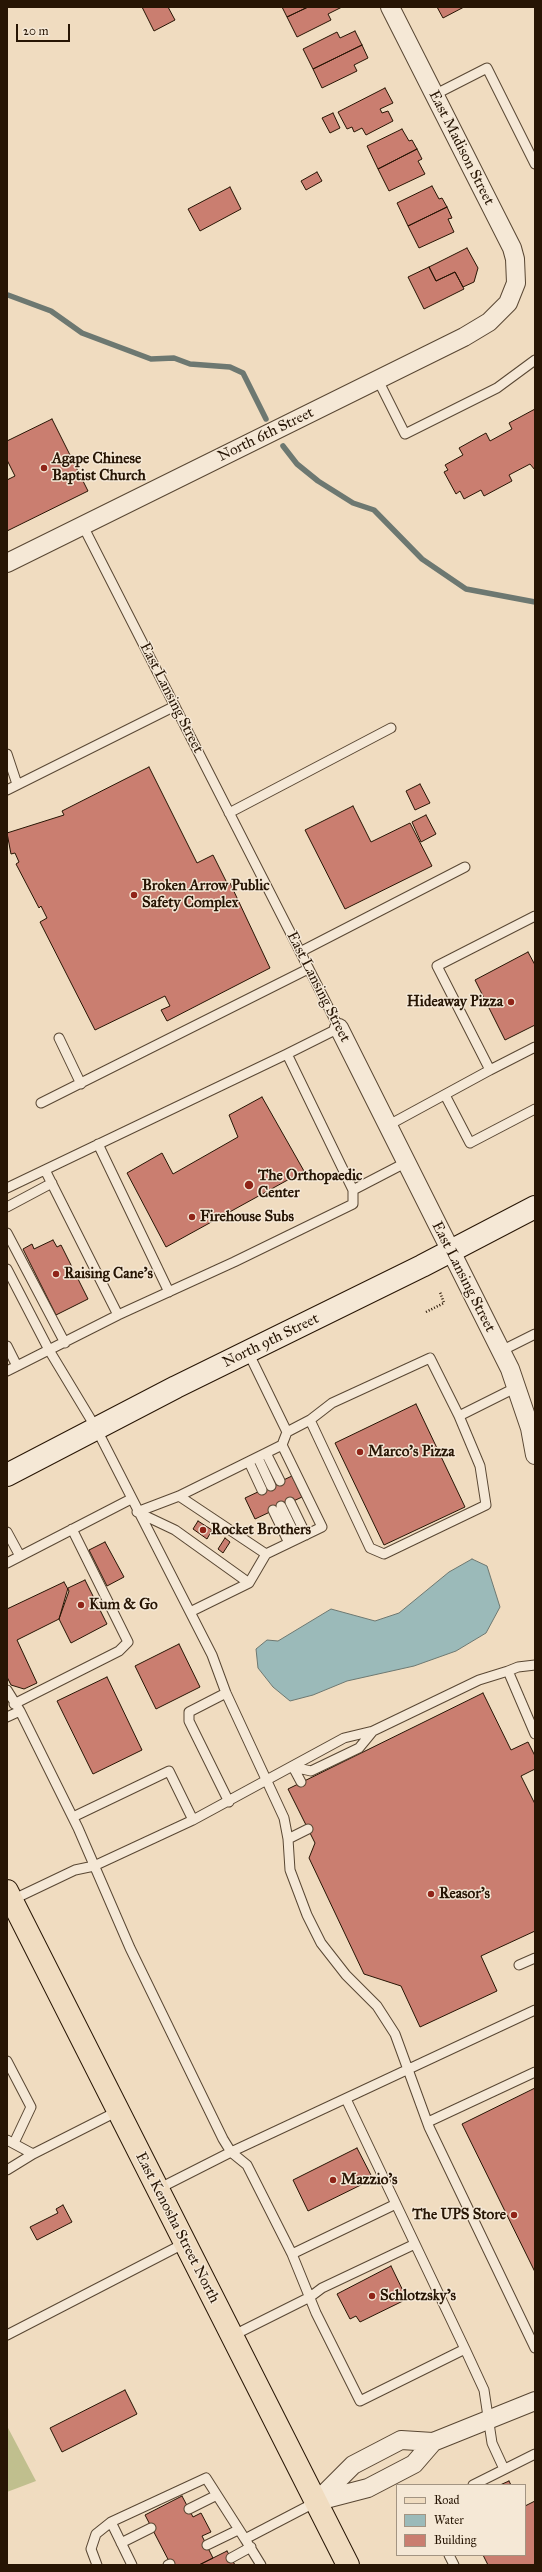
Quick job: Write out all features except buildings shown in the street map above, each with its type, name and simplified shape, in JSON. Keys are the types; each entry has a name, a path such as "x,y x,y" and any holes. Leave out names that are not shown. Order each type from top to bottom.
{"main road":[{"name":"North 9th Street","path":"7,1474 535,1207"},
{"name":"East Kenosha Street North","path":"9,1896 348,2565"}],"street":[{"name":"East Madison Street","path":"390,7 512,248 515,259 516,277 513,292"},
{"name":"North 6th Street","path":"7,563 464,337 489,322 508,303 513,292"},
{"name":"East Lansing Street","path":"339,1028 405,1163 501,1351 517,1387 530,1428 535,1455"},
{"path":"316,2502 353,2465 401,2440 433,2442 535,2401"},
{"path":"316,2502 368,2488 414,2464 433,2442"}],"lane":[{"path":"434,95 487,68 535,164"},
{"path":"378,380 405,434 497,388 535,360"},
{"name":"East Lansing Street","path":"83,526 339,1028"},
{"path":"7,790 175,706"},
{"path":"229,813 391,728"},
{"path":"7,754 17,784"},
{"path":"300,952 465,868"},
{"path":"490,1070 437,966 535,916"},
{"path":"41,1103 308,969"},
{"path":"7,1188 339,1028"},
{"path":"59,1038 81,1084"},
{"path":"388,1126 535,1047"},
{"path":"7,1371 118,1315 353,1204 353,1190 287,1054"},
{"path":"445,1095 470,1143 535,1109"},
{"path":"98,1144 169,1292"},
{"path":"353,1190 405,1163"},
{"path":"45,1170 118,1315"},
{"path":"7,1207 52,1184"},
{"path":"7,1233 65,1342"},
{"path":"7,1269 50,1350 96,1428 137,1512 212,1655 226,1693 284,1818 288,1839 290,1870 307,1915 321,1943 346,1975 377,2006 395,2034 428,2122 535,2346"},
{"path":"501,1351 535,1334"},
{"path":"7,1346 17,1366"},
{"path":"248,1352 287,1432"},
{"path":"137,1512 179,1496 282,1445 287,1432 310,1420 332,1404 430,1358 459,1416 480,1466 486,1505 384,1554 370,1548 310,1420"},
{"path":"459,1416 517,1387"},
{"path":"190,1612 249,1583 266,1554 322,1527 282,1445"},
{"path":"266,1453 280,1481"},
{"path":"253,1460 267,1488"},
{"path":"179,1496 266,1554"},
{"path":"7,1563 131,1499"},
{"path":"290,1502 306,1535"},
{"path":"277,1508 293,1541"},
{"path":"137,1512 175,1530 249,1583"},
{"path":"7,1717 17,1708 119,1651 128,1642 72,1529"},
{"path":"7,1532 20,1556"},
{"path":"9,1896 75,1870 94,1866 193,1820 293,1767 307,1756 344,1738 373,1731 479,1680 518,1667 535,1664"},
{"path":"508,1671 535,1734"},
{"path":"7,1690 72,1817 152,1993 231,2152 247,2165 292,2254 310,2297 360,2401 465,2349"},
{"path":"226,1693 189,1712 189,1717 229,1802"},
{"path":"293,1767 311,1770 358,1748 373,1731"},
{"path":"293,1767 301,1782"},
{"path":"72,1817 169,1771 193,1820"},
{"path":"288,1839 308,1830"},
{"path":"519,1965 535,1958"},
{"path":"158,2189 231,2152 535,2010"},
{"path":"7,2061 31,2107 10,2142 33,2154"},
{"path":"428,2122 535,2072"},
{"path":"346,2099 484,2390 492,2443 504,2469"},
{"path":"7,2170 33,2154 118,2111"},
{"path":"292,2254 396,2204"},
{"path":"7,2335 185,2243"},
{"path":"232,2336 310,2297 322,2288 415,2244"},
{"path":"475,2484 535,2454"},
{"path":"97,2565 91,2549 96,2534 111,2522 206,2478 215,2496 251,2547 261,2565"},
{"path":"189,2509 215,2496"},
{"path":"245,2539 316,2502"},
{"path":"111,2522 132,2565"},
{"path":"121,2543 151,2528"},
{"path":"207,2545 238,2530"},
{"path":"231,2558 251,2547"},
{"path":"450,2556 454,2565"}],"path":[{"path":"426,1312 444,1304 440,1292"}],"shaded area":[{"path":"7,2426 36,2481 7,2492"}],"water":[{"path":"472,1559 487,1566 500,1607 486,1633 456,1651 414,1666 347,1681 313,1695 290,1701 273,1687 258,1668 256,1649 267,1640 278,1641 331,1609 375,1621 399,1613 449,1572"}],"waterway":[{"path":"8,295 51,311 82,333 151,359 174,358 190,364 230,367 243,373 266,419"},
{"path":"283,446 297,464 318,481 353,503 374,510 422,559 466,589 535,602"}],"place":[{"name":"Agape Chinese Baptist Church","path":"44,468"},
{"name":"Broken Arrow Public Safety Complex","path":"134,895"},
{"name":"Hideaway Pizza","path":"511,1002"},
{"name":"The Orthopaedic Center","path":"249,1185"},
{"name":"Firehouse Subs","path":"192,1217"},
{"name":"Raising Cane's","path":"56,1274"},
{"name":"Marco's Pizza","path":"360,1452"},
{"name":"Rocket Brothers","path":"203,1530"},
{"name":"Kum & Go","path":"81,1605"},
{"name":"Reasor's","path":"431,1894"},
{"name":"Mazzio's","path":"333,2180"},
{"name":"The UPS Store","path":"514,2215"},
{"name":"Schlotzsky's","path":"372,2296"}]}
